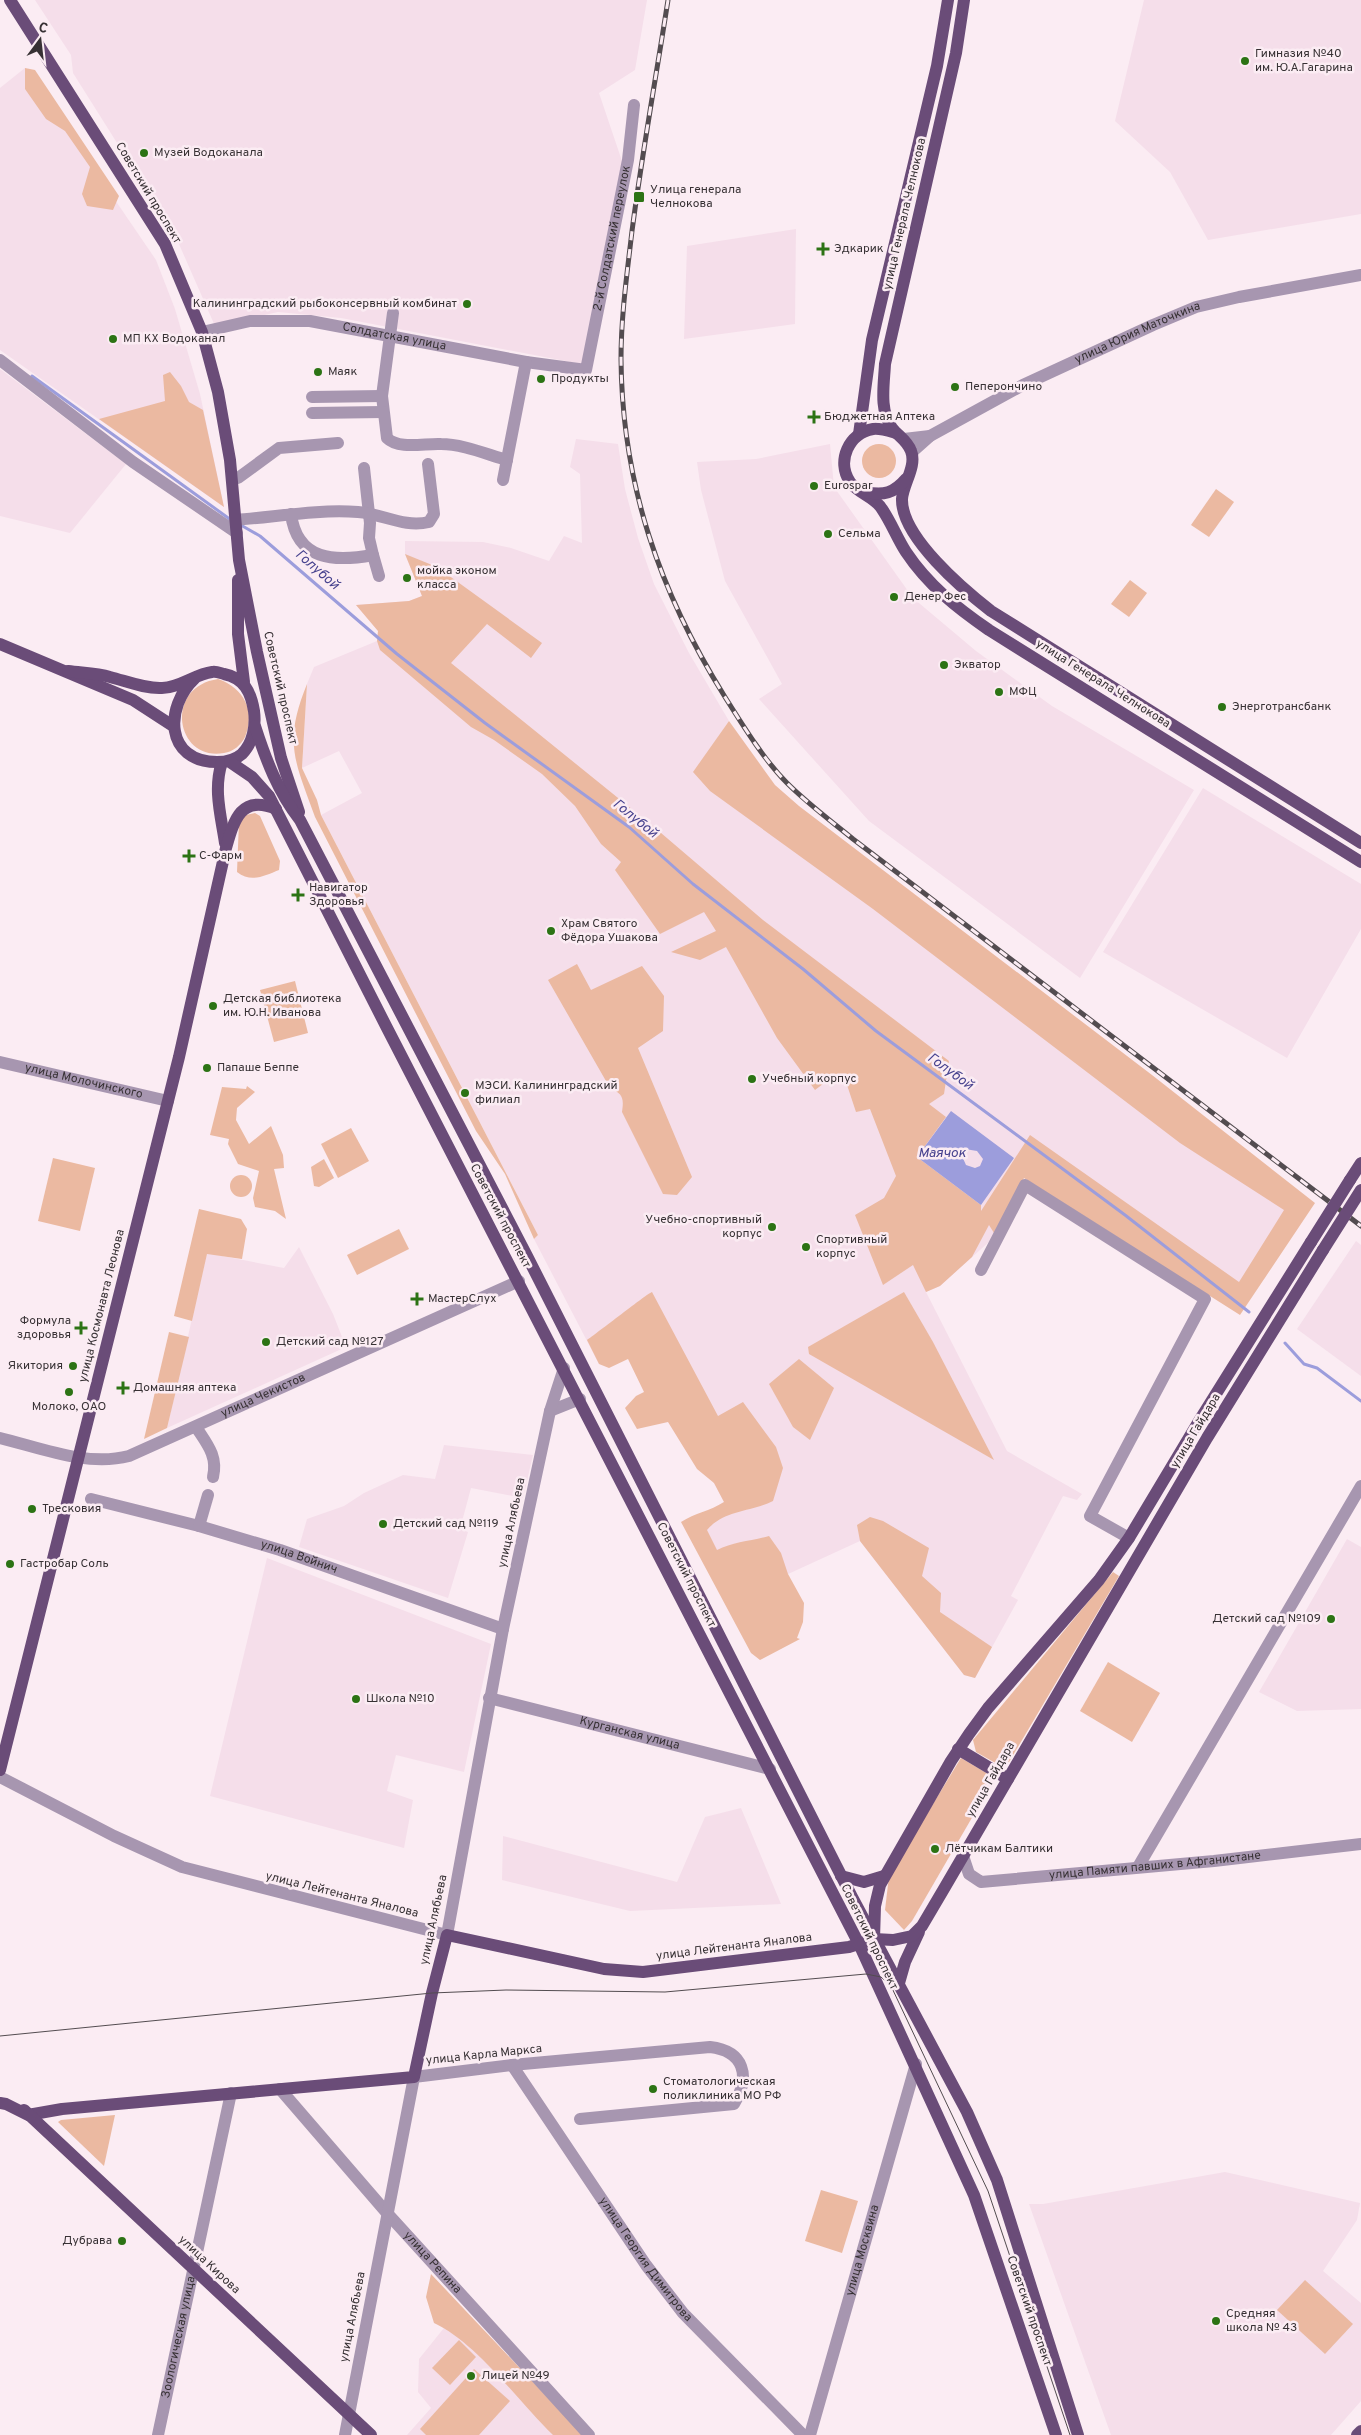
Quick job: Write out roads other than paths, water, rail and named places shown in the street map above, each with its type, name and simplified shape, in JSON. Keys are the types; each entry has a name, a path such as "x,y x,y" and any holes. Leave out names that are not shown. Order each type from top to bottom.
{"main road":[{"name":"Советский проспект","path":"10,0 165,244 202,332 218,392 235,478 239,560 238,634 244,682"},
{"name":"улица Генерала Челнокова","path":"950,0 938,66 872,340 860,434 852,440 845,453 844,466 851,483 878,503 907,554 945,598 989,630 1361,862"},
{"name":"улица Генерала Челнокова","path":"963,5 956,53 885,364 884,408 886,421 912,452 902,498 903,508 915,532 938,565 990,611 1361,843"},
{"path":"860,434 875,428 900,436"},
{"path":"865,492 879,495 896,490 908,476"},
{"name":"Советский проспект","path":"239,560 281,758 300,820 527,1256 841,1876 967,2112 996,2180 1078,2435"},
{"path":"0,644 68,671 133,700 173,726"},
{"path":"68,671 107,676 161,688 178,685 195,678 213,671 231,675 244,682 250,695 255,726 242,754 226,762 207,762 191,756 180,745 173,726 185,687 195,678"},
{"path":"1073,682 1072,675 1076,671 1087,672"},
{"name":"Советский проспект","path":"255,726 267,762 285,801 300,820"},
{"name":"Советский проспект","path":"226,762 259,783 276,809 390,1035 580,1399 859,1944 916,2064 974,2195 1056,2435"},
{"name":"улица Космонавта Леонова","path":"226,762 218,776 218,794 226,848"},
{"name":"улица Космонавта Леонова","path":"0,1770 168,1101 234,818 251,805 268,806 276,809"},
{"name":"улица Гайдара","path":"1361,1163 1199,1421 1129,1538 1099,1580 988,1708 958,1749 884,1876 876,1896 874,1938 893,1940 907,1938 922,1926 1207,1438 1361,1190"},
{"path":"958,1749 1008,1779"},
{"path":"841,1876 864,1882 884,1876"},
{"path":"899,1983 905,1962 922,1926"},
{"name":"улица Лейтенанта Яналова","path":"447,1935 604,1969 643,1972 830,1949 859,1944 874,1938"},
{"name":"улица Алябьева","path":"414,2076 447,1935"},
{"name":"улица Карла Маркса","path":"28,2115 62,2109 414,2076"},
{"path":"0,2098 22,2107 28,2115"},
{"path":"0,2103 28,2115"},
{"name":"улица Кирова","path":"28,2115 371,2435"},
{"path":"1357,2435 1361,2431"}],"street":[{"path":"950,0 963,5"},
{"name":"2-й Солдатский переулок","path":"586,370 628,160 634,105"},
{"name":"улица Юрия Маточкина","path":"912,452 930,436 1024,385 1196,308 1239,297 1361,275"},
{"path":"393,313 382,396 387,438 392,443 419,445 443,443 507,460"},
{"name":"Солдатская улица","path":"202,332 250,322 310,321 526,362 586,370"},
{"path":"0,360 133,462 236,524 291,514 330,511 369,514 406,524 429,522 434,514 428,464"},
{"path":"503,480 526,362"},
{"path":"312,397 382,396"},
{"path":"312,413 383,412"},
{"name":"улица Юрия Маточкина","path":"900,436 930,436"},
{"path":"235,478 279,448 338,442"},
{"path":"364,468 369,514 369,538 379,576"},
{"path":"291,514 297,538 304,546 319,554 345,560 373,555"},
{"name":"улица Молочинского","path":"0,1062 168,1101"},
{"path":"981,1270 1024,1185 1205,1299 1090,1516 1129,1538"},
{"name":"улица Чекистов","path":"0,1438 97,1461 114,1460 137,1454 519,1281"},
{"name":"улица Алябьева","path":"447,1935 503,1630 550,1411 564,1368"},
{"path":"550,1411 580,1399"},
{"path":"196,1426 214,1455 216,1466 214,1477"},
{"path":"1138,1867 1361,1486"},
{"path":"199,1526 208,1495"},
{"name":"улица Войнич","path":"91,1499 199,1526 280,1550 503,1630"},
{"name":"Курганская улица","path":"489,1698 770,1769"},
{"name":"улица Лейтенанта Яналова","path":"0,1777 114,1836 182,1867 447,1935"},
{"name":"улица Памяти павших в Афганистане","path":"963,1856 969,1874 981,1882 1361,1844"},
{"name":"улица Карла Маркса","path":"414,2076 710,2046 724,2048 736,2056 741,2063 743,2074 741,2088 734,2104 580,2119"},
{"name":"улица Москвина","path":"810,2435 916,2064"},
{"name":"улица Георгия Димитрова","path":"512,2065 661,2286 683,2313 803,2435"},
{"name":"улица Алябьева","path":"345,2435 414,2076"},
{"name":"улица Репина","path":"280,2089 387,2213 589,2435"},
{"name":"Зоологическая улица","path":"158,2435 231,2093"}],"water":[{"name":"Маячок","path":"951,1111 1014,1158 981,1205 917,1157","holes":["965,1149 977,1151 983,1159 980,1166 975,1168 966,1165 961,1154"]}],"waterway":[{"name":"Голубой","path":"32,376 231,520"},
{"name":"Голубой","path":"239,524 260,536 397,654 485,723 629,827 693,884 803,969 876,1031 1125,1215 1249,1312"},
{"name":"Голубой","path":"1285,1343 1304,1364 1317,1368 1361,1401"}],"tram line":[{"path":"0,2036 432,1993 506,1990 665,1992 866,1974 881,1977 891,1986 988,2191 1070,2435"}],"railway":[{"path":"668,0 640,173 626,279 621,343 623,405 637,493 649,536 681,618 702,658 762,753 778,774 811,805 1361,1226"}],"place":[{"name":"Гимназия №40 им. Ю.А.Гагарина","path":"1245,61"},
{"name":"Музей Водоканала","path":"144,153"},
{"name":"Улица генерала Челнокова","path":"639,197"},
{"name":"Эдкарик","path":"823,249"},
{"name":"Калининградский рыбоконсервный комбинат","path":"467,304"},
{"name":"МП КХ Водоканал","path":"113,339"},
{"name":"Маяк","path":"318,372"},
{"name":"Продукты","path":"541,379"},
{"name":"Пеперончино","path":"955,387"},
{"name":"Бюджетная Аптека","path":"814,417"},
{"name":"Eurospar","path":"814,486"},
{"name":"Сельма","path":"828,534"},
{"name":"мойка эконом класса","path":"407,578"},
{"name":"Денер Фес","path":"894,597"},
{"name":"Экватор","path":"944,665"},
{"name":"МФЦ","path":"999,692"},
{"name":"Энерготрансбанк","path":"1222,707"},
{"name":"С-Фарм","path":"189,856"},
{"name":"Навигатор Здоровья","path":"298,895"},
{"name":"Храм Святого Фёдора Ушакова","path":"551,931"},
{"name":"Детская библиотека им. Ю.Н. Иванова","path":"213,1006"},
{"name":"Папаше Беппе","path":"207,1068"},
{"name":"Учебный корпус","path":"752,1079"},
{"name":"МЭСИ. Калининградский филиал","path":"465,1093"},
{"name":"Учебно-спортивный корпус","path":"772,1227"},
{"name":"Спортивный корпус","path":"806,1247"},
{"name":"МастерСлух","path":"417,1299"},
{"name":"Формула здоровья","path":"81,1328"},
{"name":"Детский сад №127","path":"266,1342"},
{"name":"Якитория","path":"73,1366"},
{"name":"Домашняя аптека","path":"123,1388"},
{"name":"Молоко, ОАО","path":"69,1392"},
{"name":"Тресковия","path":"32,1509"},
{"name":"Детский сад №119","path":"383,1524"},
{"name":"Гастробар Соль","path":"10,1564"},
{"name":"Детский сад №109","path":"1331,1619"},
{"name":"Школа №10","path":"356,1699"},
{"name":"Лётчикам Балтики","path":"935,1849"},
{"name":"Стоматологическая поликлиника МО РФ","path":"653,2089"},
{"name":"Дубрава","path":"122,2241"},
{"name":"Средняя школа № 43","path":"1216,2321"},
{"name":"Лицей №49","path":"471,2376"}]}
